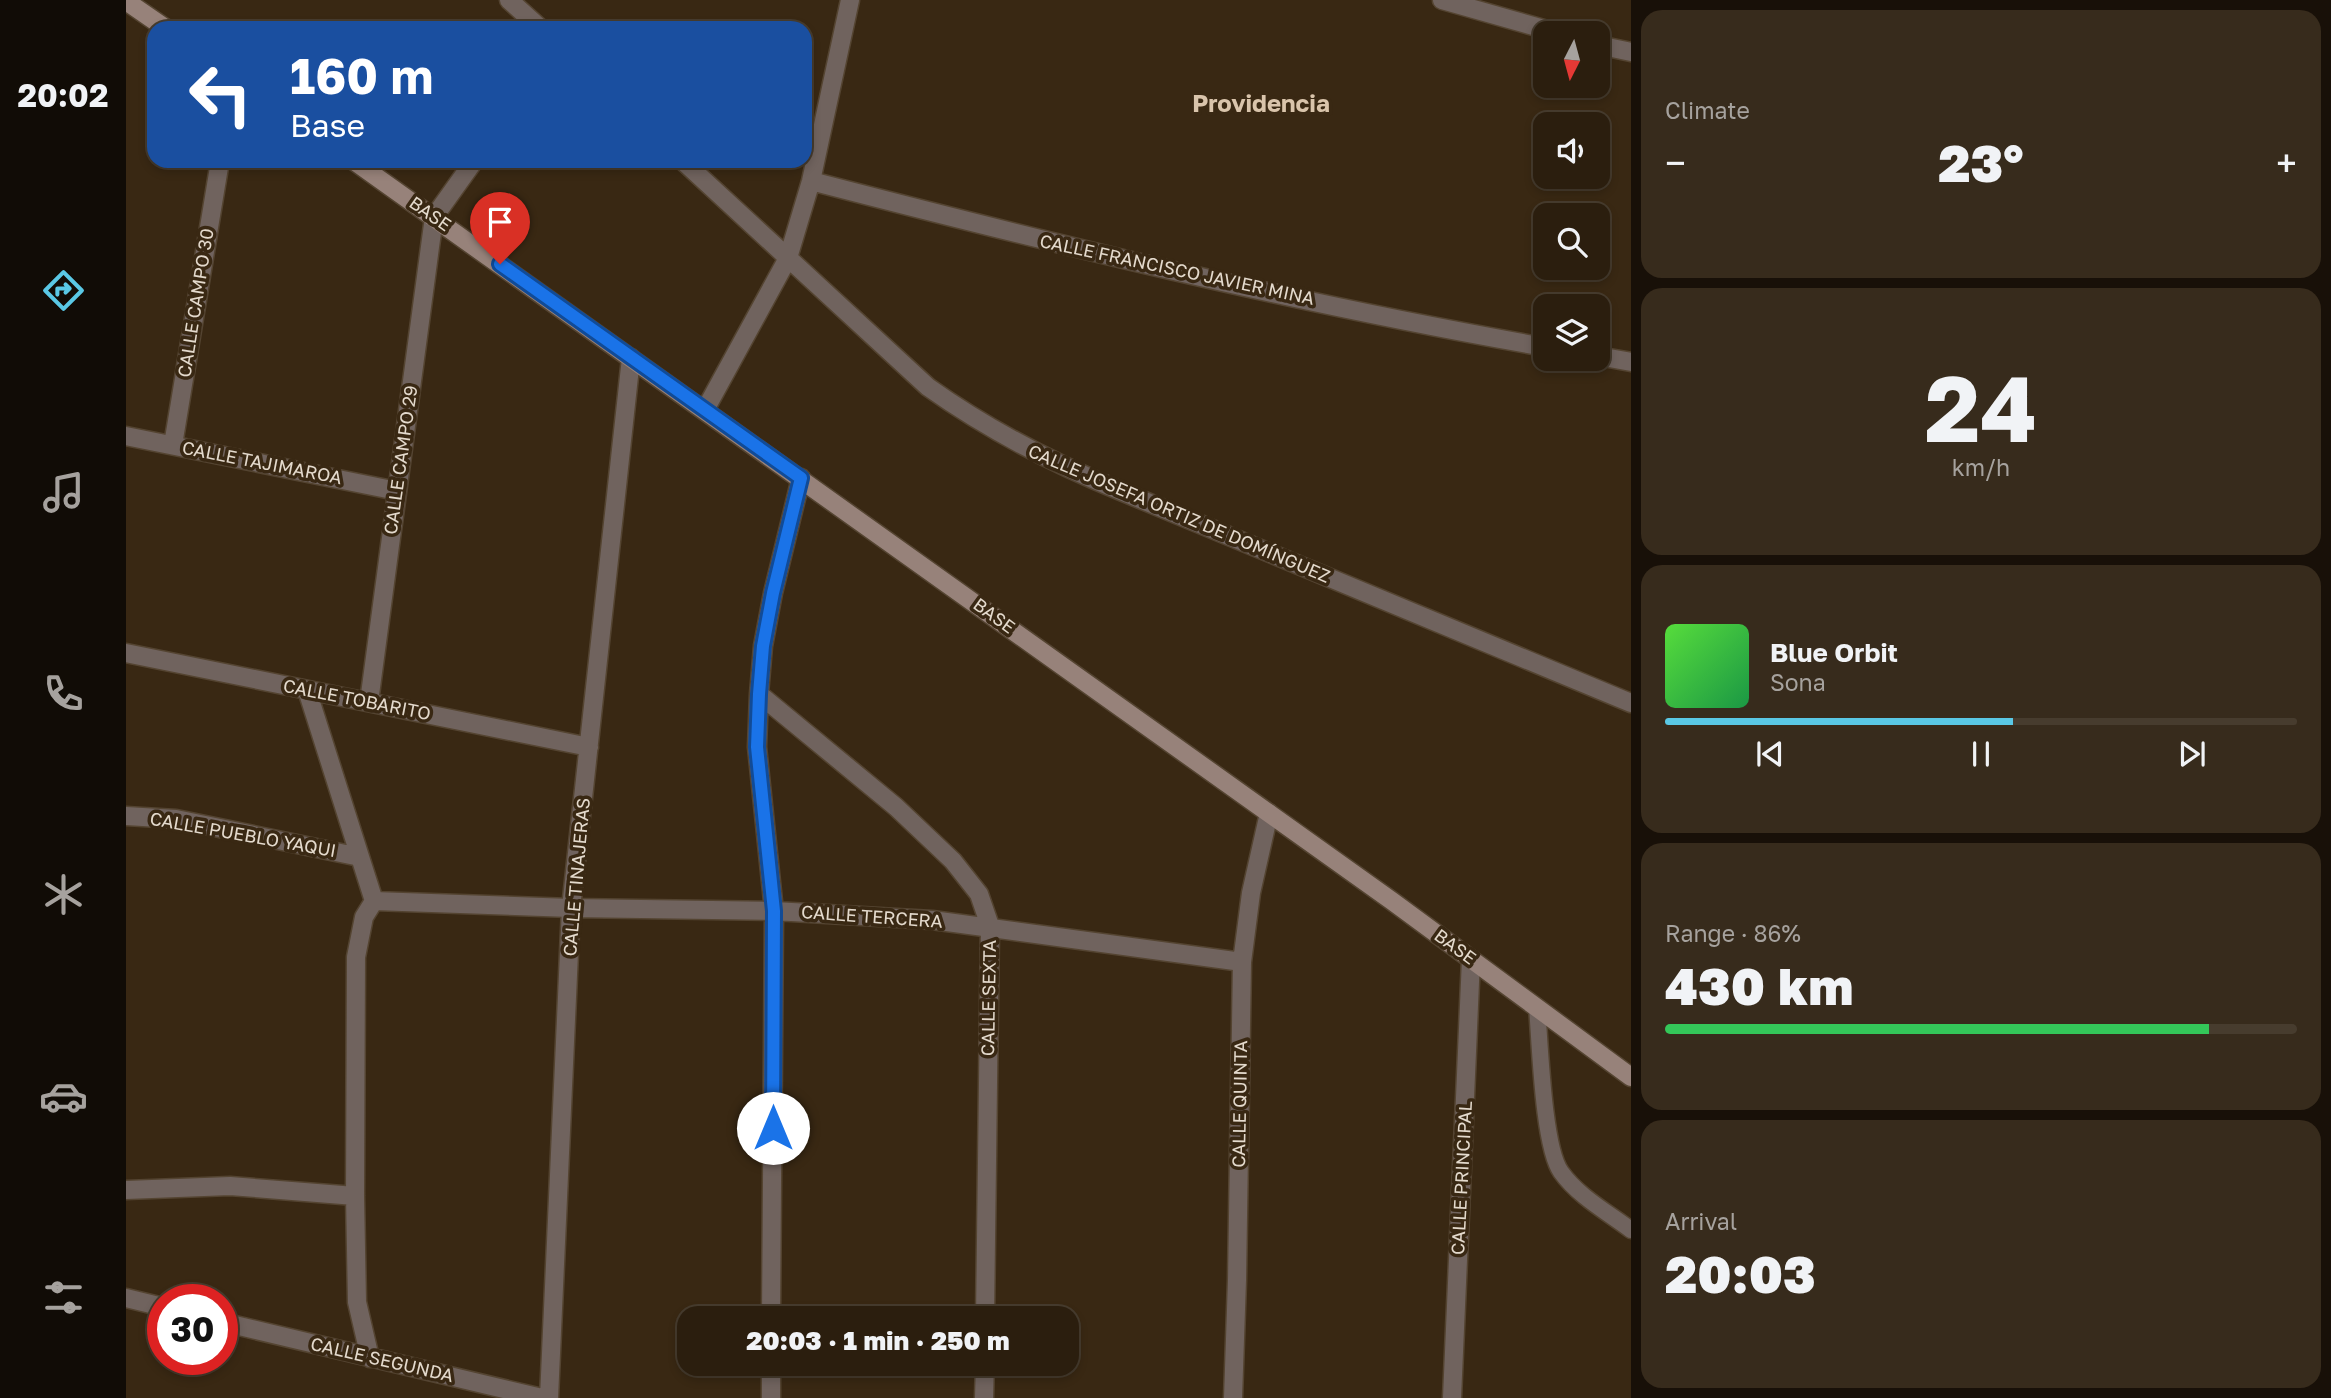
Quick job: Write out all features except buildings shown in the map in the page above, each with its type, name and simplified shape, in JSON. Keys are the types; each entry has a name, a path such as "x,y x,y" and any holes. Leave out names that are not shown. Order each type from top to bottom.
{"main road":[{"path":"126,1 155,21"},
{"name":"BASE","path":"364,168 1269,813 1631,1077"}],"street":[{"path":"509,0 532,21"},
{"path":"705,410 788,258 811,181 850,0"},
{"path":"1442,0 1533,26"},
{"path":"1610,48 1631,52"},
{"name":"CALLE CAMPO 30","path":"173,445 219,168"},
{"path":"434,217 469,168"},
{"name":"CALLE JOSEFA ORTIZ DE DOMÍNGUEZ","path":"691,168 928,387 1014,443 1065,468 1631,703"},
{"name":"CALLE FRANCISCO JAVIER MINA","path":"811,181 1026,237 1240,286 1533,345"},
{"name":"CALLE CAMPO 29","path":"369,702 434,217"},
{"name":"CALLE TINAJERAS","path":"549,1398 571,908 631,358"},
{"path":"1610,358 1631,362"},
{"name":"CALLE TAJIMAROA","path":"126,436 397,491"},
{"path":"772,1306 774,911 757,747 763,646 801,478"},
{"name":"CALLE TOBARITO","path":"126,653 589,747"},
{"path":"307,690 374,901 364,917 356,957 357,1302 370,1358"},
{"name":"CALLE SEXTA","path":"759,694 896,807 953,861 979,894 990,926 985,1306"},
{"name":"CALLE QUINTA","path":"1233,1398 1242,962 1251,893 1269,813"},
{"name":"CALLE PUEBLO YAQUI","path":"126,816 176,819 360,857"},
{"name":"CALLE TERCERA","path":"374,901 774,911 920,919 990,926 1242,962"},
{"name":"CALLE PRINCIPAL","path":"1452,1398 1471,959"},
{"path":"126,1190 230,1186 355,1196"},
{"path":"126,1298 147,1303"},
{"name":"CALLE SEGUNDA","path":"238,1325 542,1398"},
{"path":"771,1376 771,1398"},
{"path":"984,1398 985,1376"}],"lane":[{"path":"1537,1007 1548,1123 1559,1169 1573,1188 1631,1230"}],"district":[{"name":"Providencia","path":"1261,104"}],"route":[{"path":"500,264 801,478 773,593 763,646 759,694 757,747 774,911 773,1128"}]}
